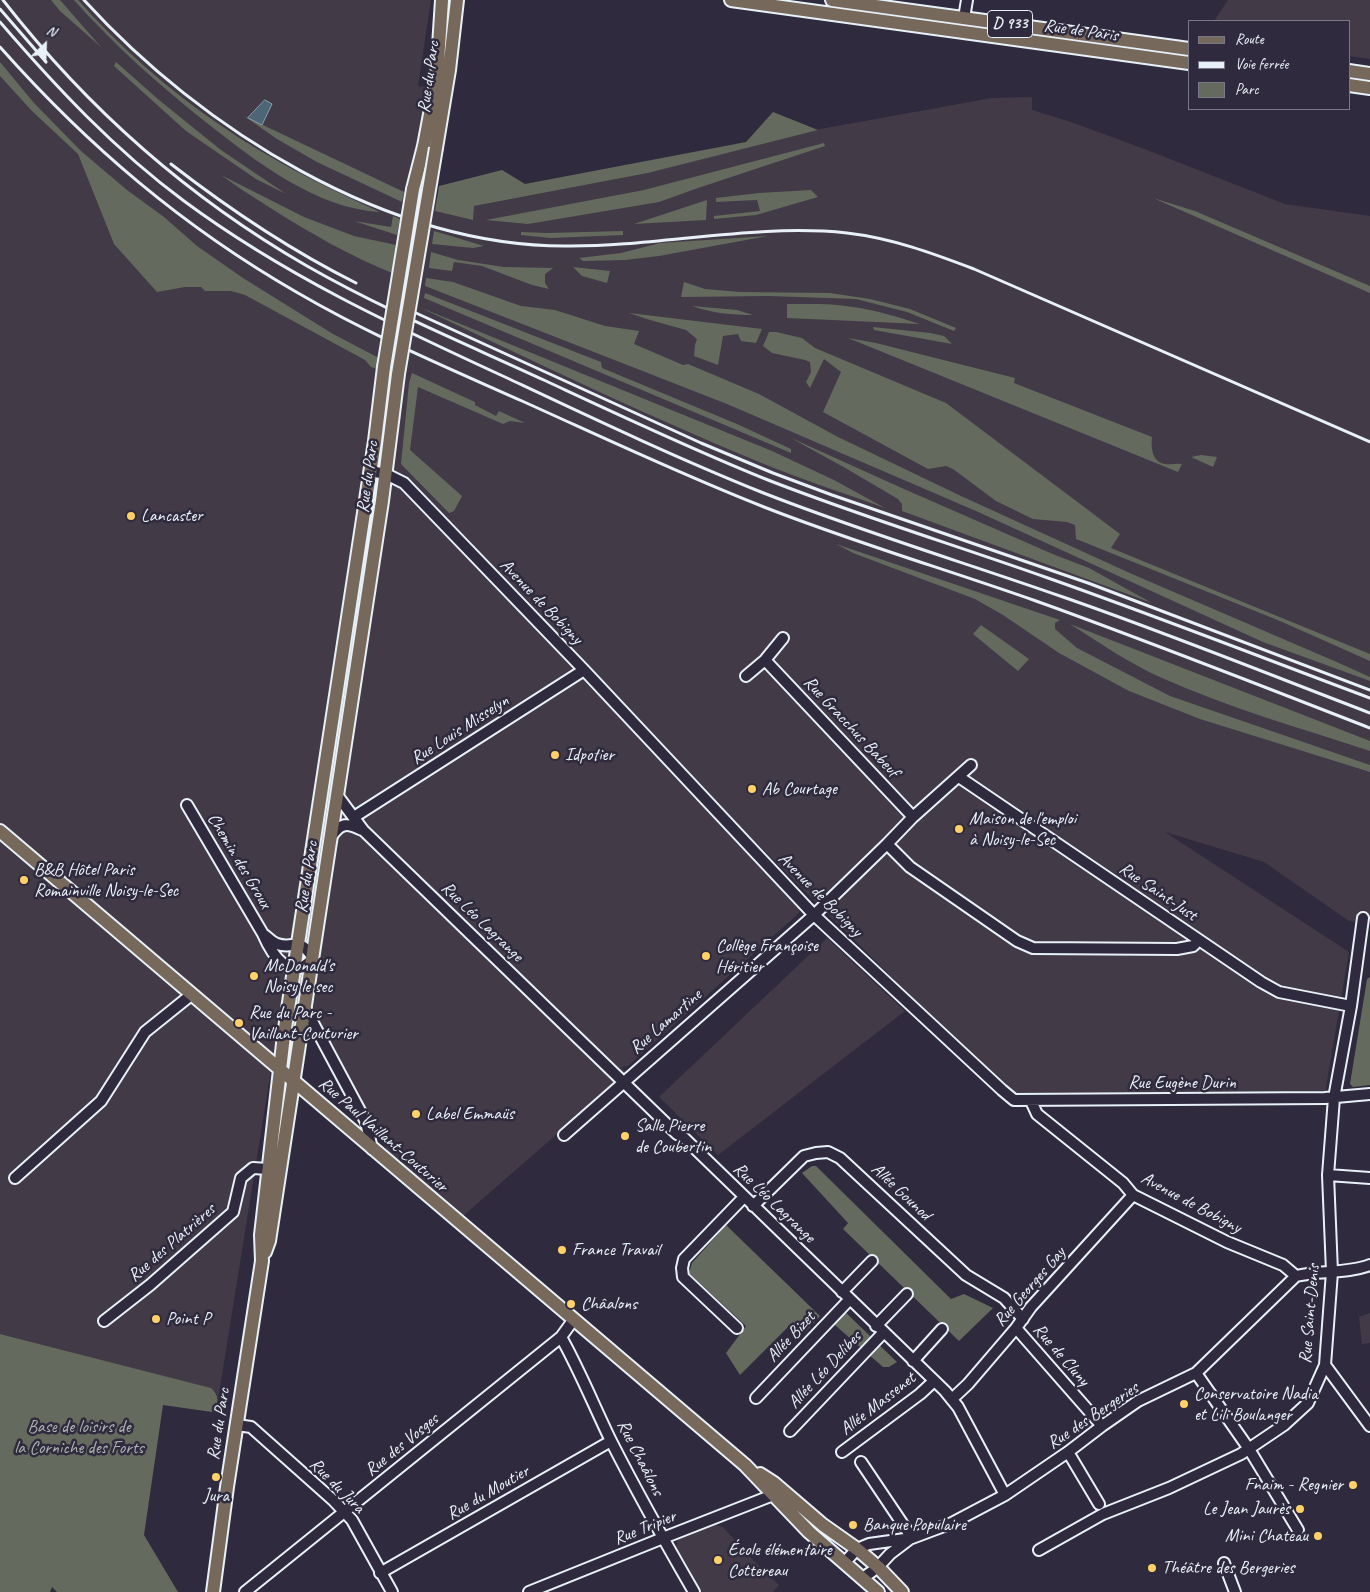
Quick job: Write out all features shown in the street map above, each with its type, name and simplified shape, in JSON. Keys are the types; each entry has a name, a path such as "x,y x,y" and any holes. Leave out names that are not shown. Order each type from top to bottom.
{"main road":[{"name":"Rue du Parc","path":"213,1592 262,1262 269,1240 386,474 430,147 442,0"},
{"name":"Rue du Parc","path":"262,1262 261,1236 279,1069 375,441 384,367 413,189 430,147 449,70 457,0"},
{"name":"Rue de Paris","path":"731,0 1188,63"},
{"name":"Rue de Paris","path":"832,0 1188,49"},
{"path":"1350,71 1370,74"},
{"path":"1350,85 1370,88"},
{"name":"Rue Paul Vaillant-Couturier","path":"2,836 293,1080 745,1465 809,1532 878,1592"},
{"name":"Rue Paul Vaillant-Couturier","path":"745,1465 774,1483 823,1525 857,1549 902,1592"}],"street":[{"path":"964,18 967,0"},
{"name":"Avenue de Bobigny","path":"370,471 386,474 404,483 584,670 814,915 1002,1090 1014,1100 1031,1101 1037,1114 1123,1183 1133,1195 1227,1242 1283,1265 1296,1276"},
{"path":"746,676 765,660 783,638"},
{"name":"Rue Gracchus Babeuf","path":"765,660 913,816"},
{"name":"Rue Louis Misselyn","path":"354,817 584,670"},
{"path":"814,915 913,816 971,765"},
{"name":"Rue Saint-Just","path":"959,776 1261,982 1279,992 1351,1006"},
{"name":"Rue Léo Lagrange","path":"337,795 363,830 952,1399 1005,1495"},
{"name":"Chemin des Groux","path":"187,805 263,934 268,946 285,966 294,970"},
{"path":"331,838 337,828 344,825 363,830"},
{"path":"887,844 910,868 1017,941 1033,948 1177,949 1194,946 1199,940"},
{"name":"Rue Lamartine","path":"564,1135 623,1081 814,915"},
{"name":"Rue Saint-Denis","path":"1039,1550 1103,1514 1169,1488 1249,1450 1284,1425 1308,1403 1326,1365 1332,1272 1328,1175 1334,1098 1351,1006 1363,918"},
{"name":"Chemin des Groux","path":"263,934 271,941 284,945"},
{"path":"278,959 279,948 284,945 298,944 307,950 313,958 306,966 294,970"},
{"path":"15,1178 101,1101 146,1032 191,995"},
{"path":"305,1008 366,1122 372,1149"},
{"name":"Rue Eugène Durin","path":"1031,1101 1334,1098 1370,1094"},
{"name":"Allée Gounod","path":"753,1206 804,1156 828,1152 840,1158 966,1276 1004,1298 1023,1318"},
{"name":"Rue des Platrières","path":"104,1322 150,1285 233,1212 241,1178 253,1168 268,1169"},
{"path":"1328,1175 1370,1178"},
{"name":"Rue Georges Gay","path":"952,1399 968,1384 1032,1307 1133,1195"},
{"path":"737,1328 683,1277 682,1268 684,1259 744,1197"},
{"name":"Allée Bizet","path":"756,1398 846,1295 872,1261"},
{"path":"1296,1276 1311,1272 1359,1269 1370,1265"},
{"name":"Rue des Bergeries","path":"857,1549 869,1544 912,1538 952,1522 1005,1495 1138,1401 1196,1373 1296,1276"},
{"name":"Allée Léo Delibes","path":"790,1431 880,1329 906,1294"},
{"name":"Rue des Vosges","path":"245,1592 561,1338 574,1318"},
{"name":"Rue de Cluny","path":"1016,1328 1102,1426"},
{"path":"913,1361 942,1330"},
{"name":"Rue Chaâlons","path":"561,1338 611,1441 694,1592"},
{"path":"1326,1365 1370,1426"},
{"path":"1196,1373 1249,1450 1298,1530"},
{"name":"Allée Massenet","path":"842,1452 920,1394 934,1381"},
{"name":"Rue du Jura","path":"237,1424 250,1427 333,1500 352,1520 392,1592"},
{"name":"Rue du Moutier","path":"380,1573 611,1441"},
{"path":"1068,1452 1098,1504"},
{"path":"860,1462 912,1538"},
{"name":"Rue Tripier","path":"529,1592 773,1495"},
{"path":"809,1532 814,1527 823,1525"},
{"name":"Rue des Bergeries","path":"863,1578 878,1567 890,1554 912,1538"},
{"path":"845,1562 857,1549"},
{"path":"1224,1562 1235,1592"}],"shaded area":[{"path":"0,0 431,0 418,86 429,88 421,128 404,192 474,206 648,173 820,129 992,98 1032,97 1032,110 1142,148 1285,204 1370,216 1370,924 1349,921 1264,862 1165,832 1349,952 1324,1099 1013,1097 747,834 738,840 800,906 799,913 628,1066 621,1067 627,1073 463,1216 389,1153 313,1013 276,1039 218,1400 216,1392 210,1388 0,1334"},
{"path":"1228,0 1370,0 1370,59 1350,56 1350,20 1215,20"},
{"path":"827,938 905,1011 718,1155 659,1097"},
{"path":"1370,1313 1370,1343 1362,1344 1359,1317"},
{"name":"École élémentaire Cottereau","path":"715,1525 723,1527 779,1585 773,1592 702,1592 676,1547 678,1539"}],"green space":[{"path":"51,0 60,0 101,47 60,11"},
{"path":"74,0 78,0 128,51 201,112 258,150 339,193 380,212 356,209 310,193 245,153 154,79 121,49"},
{"path":"0,62 34,103 81,151 127,190 164,217 197,246 243,278 333,334 379,358 377,369 371,367 365,360 245,295 231,291 205,291 201,287 185,287 157,292 114,244 78,154 32,111 0,76"},
{"path":"116,62 159,100 221,150 286,194 256,179 186,131 114,66"},
{"path":"773,112 818,130 648,173 474,206 473,220 435,211 439,186 502,170 525,184 746,142"},
{"path":"244,116 404,192 402,202 317,162 277,139"},
{"path":"824,143 825,146 659,202 528,224 486,220 644,190"},
{"path":"221,175 304,217 354,236 396,245 392,273 346,252 316,235 272,209"},
{"path":"811,190 818,197 756,215 714,219 714,216 760,211 757,200 716,202 716,198"},
{"path":"1153,198 1195,211 1370,286 1370,293"},
{"path":"707,200 706,220 634,224"},
{"path":"393,216 400,219 397,235 354,221 391,227"},
{"path":"434,231 484,246 473,248 432,244"},
{"path":"623,231 623,235 551,238 521,235 521,232"},
{"path":"768,236 659,256 625,260 583,261 579,258 621,253 660,243"},
{"path":"431,252 458,260 504,267 553,268 545,274 545,283 549,289 532,285 482,266 454,262 452,271 429,268"},
{"path":"573,267 610,271 607,283 582,276"},
{"path":"426,278 453,282 521,306 555,310 605,326 639,331 634,344 759,394 838,437 961,496 1132,574 1370,677 1370,681 1263,642 976,511 727,404 425,286"},
{"path":"684,282 705,289 740,292 830,293 870,299 910,309 956,328 954,331 907,312 856,299 769,296 681,297"},
{"path":"425,293 601,362 602,368 737,424 791,449 791,453 424,298"},
{"path":"787,304 820,304 861,308 920,324 787,318"},
{"path":"692,306 737,310 753,315 722,313"},
{"path":"419,307 772,451 834,480 885,508 794,476 720,446 590,388"},
{"path":"629,313 762,329 756,343 741,341 738,334 723,336 718,365 694,356 697,339 686,330"},
{"path":"873,327 944,336 952,344 874,330"},
{"path":"769,332 802,338 815,348 946,403 1120,534 1111,548 1370,654 1370,661 1280,621 1076,539 1075,525 1067,522 1033,519 996,501 953,469 946,466 928,469 823,412 841,372 824,359 810,388 806,382 811,372 810,362 772,353 763,346"},
{"path":"848,338 876,343 1015,378 1014,383 1152,437 1152,450 1157,460 1165,464 1182,464 1178,472"},
{"path":"412,373 475,402 475,405 496,416 499,411 525,423 510,421 503,424 418,387 410,450 462,496 454,511 449,513 401,464 409,383"},
{"path":"791,438 1055,555 1089,568 1152,603 902,511 902,504 898,499"},
{"path":"1201,455 1217,457 1213,467 1191,457"},
{"path":"836,544 1060,620 1055,623 1055,629 1077,648 1170,696 1370,765 1370,772 1200,719 1129,691 1059,653 1003,615 975,599 853,553"},
{"path":"1070,624 1370,741 1370,751 1187,689 1138,666"},
{"path":"981,625 1029,659 1018,671 973,634"},
{"path":"1370,977 1370,1085 1353,1087 1350,1084 1367,979"},
{"path":"812,1166 816,1166 951,1299 964,1294 993,1308 959,1341 843,1229 848,1223 802,1173"},
{"path":"726,1225 820,1316 806,1331 793,1322 740,1375 726,1353 746,1326 689,1273 692,1263"},
{"path":"839,1306 897,1362 889,1367 883,1367 828,1319"},
{"name":"Base de loisirs de la Corniche des Forts","path":"0,1334 214,1390 217,1403 212,1412 163,1405 144,1535 178,1592 57,1592 52,1587 50,1592 0,1592"}],"water":[{"path":"265,100 272,104 262,125 248,118"}],"railway":[{"path":"3,0 69,78 142,148 222,211 307,266 336,282 425,326 656,432 768,480 837,506 1088,592 1370,698"},
{"path":"84,0 131,48 183,93 241,135 302,171 365,202 431,226 498,241 565,246 636,243 777,231 847,233 880,238 974,269 1370,442"},
{"path":"0,9 46,62"},
{"path":"0,22 87,117 134,161 184,201 260,252 380,318 632,436 761,492 1102,611 1370,713"},
{"path":"0,47 33,83 103,151 176,212 256,268 380,337 642,456 764,507 831,532 1078,616 1370,728"},
{"path":"171,164 260,228 307,257 356,283"},
{"path":"416,313 701,443 773,473 1088,583 1370,690"}],"place":[{"name":"Lancaster","path":"131,516"},
{"name":"Idpotier","path":"555,755"},
{"name":"Ab Courtage","path":"752,789"},
{"name":"Maison de l'emploi à Noisy-le-Sec","path":"959,829"},
{"name":"B&B Hôtel Paris Romainville Noisy-le-Sec","path":"24,880"},
{"name":"Collège Françoise Héritier","path":"706,956"},
{"name":"McDonald's Noisy le sec","path":"254,976"},
{"name":"Rue du Parc - Vaillant-Couturier","path":"239,1023"},
{"name":"Label Emmaüs","path":"416,1114"},
{"name":"Salle Pierre de Coubertin","path":"625,1136"},
{"name":"France Travail","path":"562,1250"},
{"name":"Châalons","path":"571,1304"},
{"name":"Point P","path":"156,1319"},
{"name":"Conservatoire Nadia et Lili Boulanger","path":"1184,1404"},
{"name":"Jura","path":"216,1477"},
{"name":"Fnaim - Regnier","path":"1353,1485"},
{"name":"Le Jean Jaurès","path":"1300,1509"},
{"name":"Banque Populaire","path":"853,1525"},
{"name":"Mini Chateau","path":"1318,1536"},
{"name":"École élémentaire Cottereau","path":"718,1560"},
{"name":"Théâtre des Bergeries","path":"1152,1568"}]}
